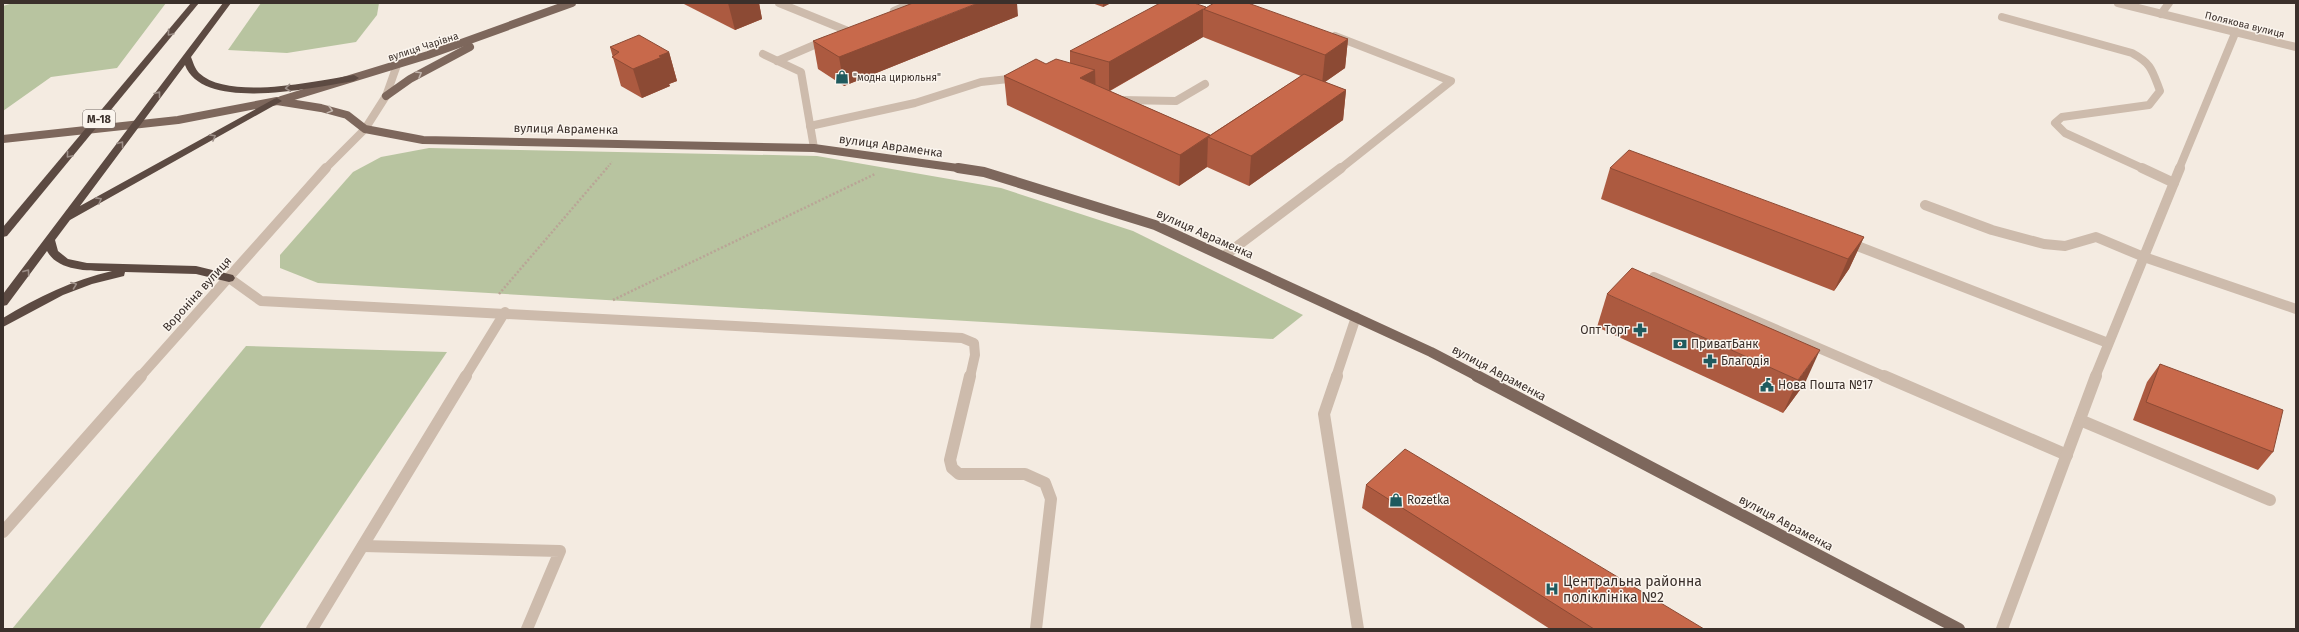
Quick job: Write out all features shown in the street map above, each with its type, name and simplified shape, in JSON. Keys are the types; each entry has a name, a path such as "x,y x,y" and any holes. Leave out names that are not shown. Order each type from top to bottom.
{"highway":[{"name":"М-18","path":"3,234 195,3"},
{"name":"М-18","path":"3,302 50,241 134,125 227,3"},
{"path":"187,57 194,75 212,86 251,91 354,78"},
{"path":"65,219 277,101"},
{"path":"50,241 53,252 64,261 87,267 196,270 229,278"},
{"path":"3,323 41,299 68,287 92,278 143,268"}],"main road":[{"name":"вулиця Чарівна","path":"277,101 506,30 572,3"},
{"path":"386,96 447,58 506,30"},
{"path":"3,139 178,120 277,101 321,108 347,115 365,129"},
{"name":"вулиця Авраменка","path":"365,129 422,140 814,148 984,172 1155,224 1431,352 1959,629"}],"street":[{"path":"777,61 851,29 779,3"},
{"path":"883,15 912,3"},
{"name":"Полякова вулиця","path":"2118,3 2296,47"},
{"path":"2161,14 2169,3"},
{"path":"2002,17 2119,49 2146,61 2153,72 2160,91 2149,105 2062,117 2055,123 2065,133 2174,183"},
{"path":"2002,629 2108,343 2236,31"},
{"path":"1224,256 1366,150 1451,81 1330,34"},
{"path":"762,54 801,72 814,148"},
{"name":"Вороніна вулиця","path":"3,532 311,184 365,129 386,96 397,65"},
{"path":"810,126 915,103 981,82 1002,78 1025,78"},
{"path":"1112,98 1128,102 1176,101 1205,84"},
{"path":"1925,205 2028,240 2062,246 2087,237 2096,237 2144,257 2296,308"},
{"path":"1834,237 2108,343"},
{"path":"1654,277 2067,455"},
{"path":"229,278 261,301 505,312 962,338 974,343 975,355 950,460 952,468 959,474 1025,474 1044,483 1051,499 1036,629"},
{"path":"312,629 505,312"},
{"path":"1356,317 1324,414 1358,629"},
{"path":"2080,420 2270,500"},
{"path":"363,546 560,551 527,629"}],"path":[{"path":"484,312 612,162"},
{"path":"579,317 879,172"}],"green space":[{"path":"13,3 166,3 117,68 51,77 3,111 3,6"},
{"path":"261,3 379,3 377,15 356,42 287,53 228,50"},
{"path":"429,148 817,156 1001,188 1133,231 1303,315 1273,339 318,283 280,268 280,255 353,172 381,157"},
{"path":"246,346 447,352 259,629 12,629"}],"building":[{"path":"913,3 978,3 839,57 813,41"},
{"path":"1160,3 1194,3 1206,7 1204,9 1214,3 1248,3 1348,39 1325,55 1203,9 1109,62 1070,51"},
{"path":"639,35 669,52 659,56 662,57 633,69 612,57 619,52 610,47"},
{"path":"1036,59 1046,64 1056,59 1095,70 1080,78 1210,135 1180,155 1004,76"},
{"path":"1304,74 1346,90 1251,156 1208,137"},
{"path":"1629,150 1864,237 1848,259 1610,168"},
{"path":"1632,268 1820,350 1798,380 1607,294"},
{"path":"2160,364 2283,410 2273,452 2146,402"},
{"path":"1405,449 1704,629 1594,629 1366,485"}],"place":[{"name":"\"модна цирюльня\"","path":"842,77"},
{"name":"Опт Торг","path":"1640,330"},
{"name":"ПриватБанк","path":"1680,344"},
{"name":"Благодія","path":"1710,361"},
{"name":"Нова Пошта №17","path":"1767,385"},
{"name":"Rozetka","path":"1396,500"},
{"name":"Центральна районна поліклініка №2","path":"1552,589"}]}
